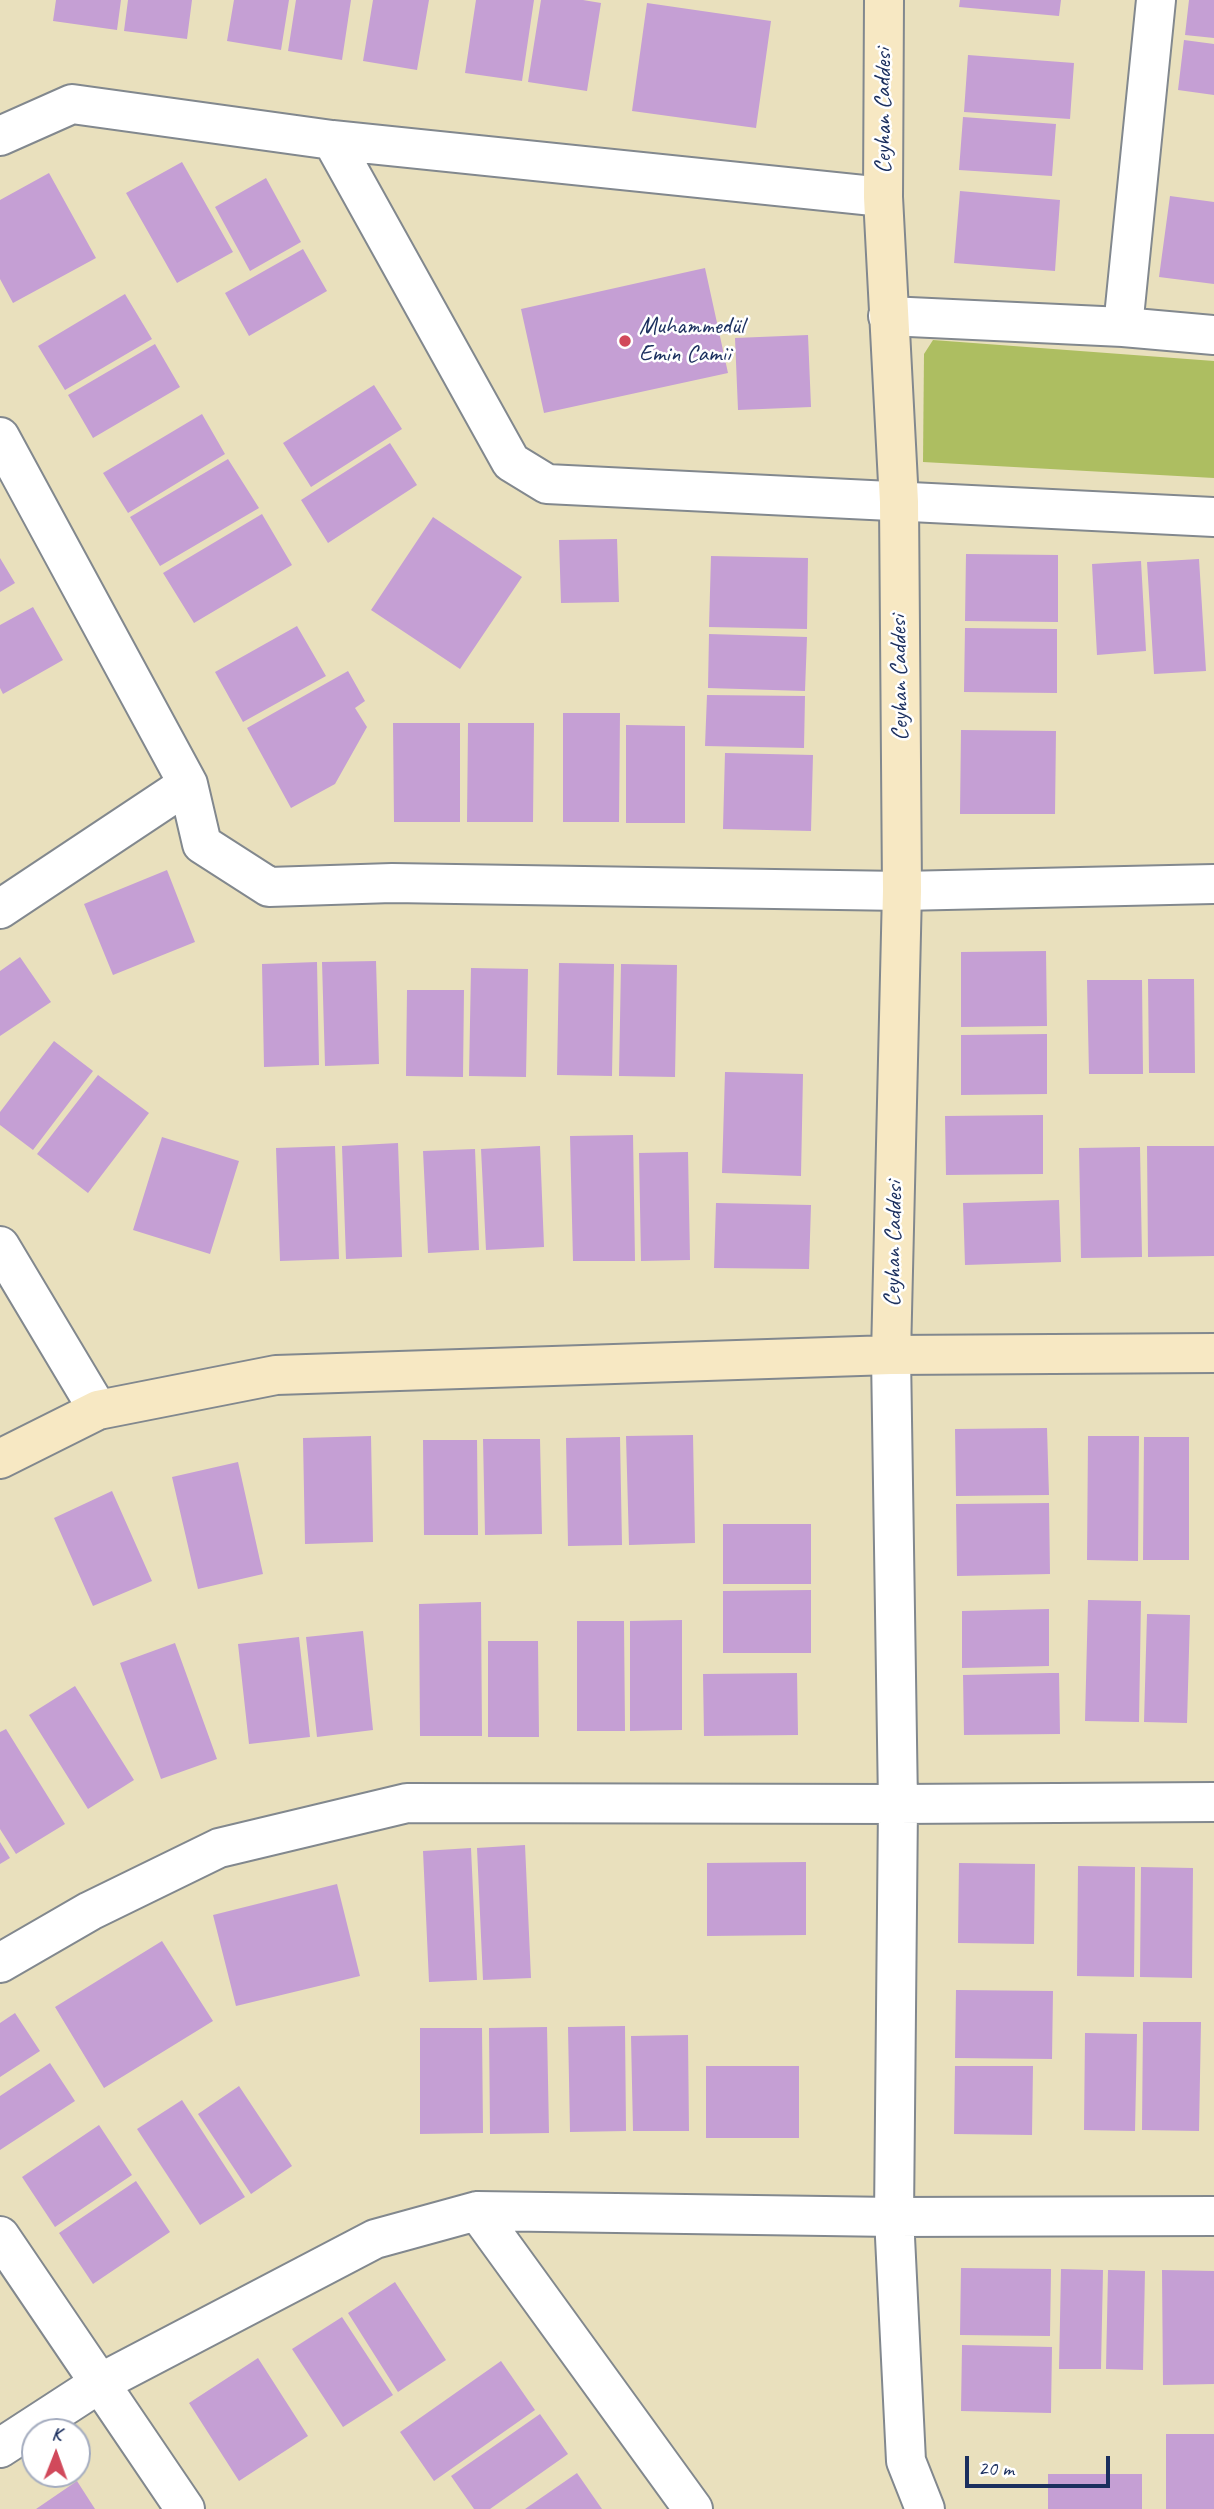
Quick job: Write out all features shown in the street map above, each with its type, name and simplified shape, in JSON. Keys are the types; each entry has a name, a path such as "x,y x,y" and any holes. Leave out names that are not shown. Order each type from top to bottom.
{"main road":[{"name":"Ceyhan Caddesi","path":"884,0 883,197 898,502 902,891 891,1355"},
{"path":"0,1459 98,1410 276,1375 891,1355 1214,1353"}],"street":[{"path":"1123,327 1156,0"},
{"path":"0,136 72,104 332,140 883,197"},
{"path":"332,140 511,462 547,484 1214,517"},
{"path":"888,316 1123,327 1214,335"},
{"path":"0,437 188,784 202,844 269,887 392,883 902,891 1214,884"},
{"path":"0,909 188,784"},
{"path":"0,1246 98,1410"},
{"path":"891,1355 898,1804 894,2217 906,2461 925,2509"},
{"path":"0,1963 90,1911 219,1848 407,1803 1214,1802"},
{"path":"477,2211 693,2509"},
{"path":"0,2448 100,2383 375,2239 477,2211 894,2217 1214,2216"},
{"path":"0,2236 184,2509"}],"green space":[{"path":"933,340 1214,361 1214,478 923,462 924,354"}],"building":[{"path":"56,0 121,0 117,30 53,21"},
{"path":"128,0 192,0 187,39 124,31"},
{"path":"234,0 289,0 281,50 227,41"},
{"path":"296,0 351,0 342,60 288,51"},
{"path":"373,0 429,0 417,70 363,61"},
{"path":"476,0 534,0 522,81 465,73"},
{"path":"541,0 601,3 587,91 528,82"},
{"path":"960,0 1061,0 1059,16 959,7"},
{"path":"1189,0 1214,0 1214,38 1185,35"},
{"path":"647,3 771,21 756,128 632,111"},
{"path":"1184,40 1214,44 1214,95 1178,90"},
{"path":"968,55 1074,63 1070,119 964,112"},
{"path":"963,117 1056,124 1052,176 959,170"},
{"path":"182,162 233,252 177,283 126,193"},
{"path":"49,173 96,258 13,303 0,279 0,200"},
{"path":"266,178 301,242 250,271 215,207"},
{"path":"960,191 1060,200 1055,271 954,263"},
{"path":"1170,196 1214,202 1214,284 1159,277"},
{"path":"303,249 327,291 249,336 225,293"},
{"name":"Muhammedül Emin Camii","path":"705,268 728,373 544,413 521,309"},
{"path":"125,294 152,339 65,390 38,346"},
{"path":"808,335 811,407 738,410 735,338"},
{"path":"155,344 180,387 93,438 68,395"},
{"path":"374,385 402,429 311,487 283,443"},
{"path":"202,414 225,454 128,513 103,473"},
{"path":"390,443 417,485 328,543 301,500"},
{"path":"228,459 259,508 160,566 130,517"},
{"path":"262,514 292,565 194,623 163,573"},
{"path":"433,517 522,577 460,669 371,610"},
{"path":"617,539 619,602 561,603 559,540"},
{"path":"966,554 1058,555 1058,622 965,621"},
{"path":"711,556 808,558 807,629 709,627"},
{"path":"0,558 15,583 0,592"},
{"path":"1199,559 1206,671 1154,674 1147,562"},
{"path":"1141,561 1146,651 1097,655 1092,564"},
{"path":"33,607 63,660 3,694 0,688 0,625"},
{"path":"297,626 326,676 243,722 215,672"},
{"path":"965,628 1057,629 1057,693 964,692"},
{"path":"709,634 807,637 805,691 708,688"},
{"path":"348,671 365,701 355,708 367,727 335,784 291,808 247,728"},
{"path":"707,695 805,696 804,748 705,746"},
{"path":"563,713 620,713 619,822 563,822"},
{"path":"393,723 460,723 460,822 394,822"},
{"path":"468,723 534,723 533,822 467,822"},
{"path":"626,725 685,726 685,823 626,823"},
{"path":"961,730 1056,731 1055,814 960,814"},
{"path":"725,753 813,755 811,831 723,829"},
{"path":"167,870 195,942 113,975 84,904"},
{"path":"1046,951 1047,1026 961,1027 961,952"},
{"path":"20,957 51,1002 0,1036 0,971"},
{"path":"376,961 379,1064 325,1066 322,962"},
{"path":"317,962 319,1065 264,1067 262,964"},
{"path":"559,963 614,964 612,1076 557,1075"},
{"path":"621,964 677,965 675,1077 619,1076"},
{"path":"471,968 528,969 526,1077 469,1076"},
{"path":"1148,979 1194,979 1195,1073 1149,1073"},
{"path":"1087,980 1142,980 1143,1074 1089,1074"},
{"path":"407,990 464,990 463,1077 406,1076"},
{"path":"1047,1034 1047,1094 961,1095 961,1035"},
{"path":"54,1041 93,1071 33,1150 0,1125 0,1112"},
{"path":"725,1072 803,1074 801,1176 722,1173"},
{"path":"98,1075 149,1113 88,1193 37,1154"},
{"path":"1043,1115 1043,1174 946,1175 945,1116"},
{"path":"633,1135 635,1261 573,1261 570,1136"},
{"path":"162,1137 239,1161 210,1254 133,1230"},
{"path":"398,1143 402,1257 346,1259 342,1146"},
{"path":"335,1146 339,1259 280,1261 276,1148"},
{"path":"540,1146 544,1247 486,1250 481,1149"},
{"path":"1147,1146 1214,1146 1214,1256 1148,1257"},
{"path":"1140,1147 1142,1257 1081,1258 1079,1148"},
{"path":"475,1149 479,1250 428,1253 423,1151"},
{"path":"688,1152 690,1260 641,1261 639,1153"},
{"path":"1059,1200 1061,1262 965,1265 963,1203"},
{"path":"716,1203 811,1205 809,1269 714,1268"},
{"path":"1047,1428 1049,1495 956,1496 955,1429"},
{"path":"693,1435 695,1543 629,1545 626,1436"},
{"path":"371,1436 373,1542 305,1544 303,1438"},
{"path":"1088,1436 1139,1436 1138,1561 1087,1560"},
{"path":"620,1437 622,1545 568,1546 566,1438"},
{"path":"1144,1437 1189,1437 1189,1560 1143,1560"},
{"path":"483,1439 540,1439 542,1534 485,1535"},
{"path":"423,1440 477,1440 478,1535 424,1535"},
{"path":"238,1462 263,1574 198,1589 172,1477"},
{"path":"112,1491 152,1581 93,1606 54,1518"},
{"path":"1049,1503 1050,1574 957,1576 956,1504"},
{"path":"723,1524 811,1524 811,1584 723,1584"},
{"path":"811,1590 811,1653 723,1653 723,1591"},
{"path":"1088,1600 1141,1601 1139,1722 1085,1721"},
{"path":"481,1602 482,1736 420,1736 419,1604"},
{"path":"1049,1609 1049,1666 962,1668 962,1611"},
{"path":"1147,1614 1190,1615 1187,1723 1144,1722"},
{"path":"682,1620 682,1730 630,1731 630,1621"},
{"path":"577,1621 624,1621 625,1731 577,1731"},
{"path":"363,1631 373,1730 317,1737 306,1637"},
{"path":"299,1637 310,1737 249,1744 238,1644"},
{"path":"488,1641 538,1641 539,1737 488,1737"},
{"path":"175,1643 217,1759 161,1779 120,1663"},
{"path":"797,1673 798,1735 704,1736 703,1674"},
{"path":"1059,1673 1060,1734 964,1735 963,1675"},
{"path":"75,1686 134,1780 88,1809 29,1715"},
{"path":"6,1729 65,1824 16,1854 0,1829 0,1732"},
{"path":"0,1842 10,1858 0,1864"},
{"path":"525,1845 531,1978 483,1980 477,1848"},
{"path":"471,1848 477,1980 429,1982 423,1851"},
{"path":"806,1862 806,1935 707,1936 707,1863"},
{"path":"959,1863 1035,1864 1034,1944 958,1943"},
{"path":"1078,1866 1135,1867 1134,1977 1077,1976"},
{"path":"1141,1867 1193,1868 1192,1978 1140,1977"},
{"path":"337,1884 360,1976 236,2006 213,1915"},
{"path":"162,1941 213,2021 104,2088 55,2007"},
{"path":"956,1990 1053,1991 1052,2059 955,2058"},
{"path":"15,2013 40,2051 0,2077 0,2023"},
{"path":"1143,2022 1201,2022 1199,2131 1142,2130"},
{"path":"625,2026 626,2131 570,2132 568,2027"},
{"path":"547,2027 549,2133 490,2134 489,2028"},
{"path":"420,2028 482,2028 483,2133 420,2134"},
{"path":"1085,2033 1137,2034 1135,2131 1084,2130"},
{"path":"688,2035 689,2131 633,2131 631,2036"},
{"path":"50,2063 75,2101 0,2150 0,2096"},
{"path":"706,2066 799,2066 799,2138 706,2138"},
{"path":"955,2066 1033,2066 1032,2135 954,2134"},
{"path":"239,2086 292,2166 251,2194 198,2114"},
{"path":"182,2100 245,2197 200,2225 137,2129"},
{"path":"99,2125 132,2175 55,2227 22,2177"},
{"path":"136,2181 170,2232 93,2284 59,2233"},
{"path":"961,2268 1051,2269 1050,2336 960,2335"},
{"path":"1061,2269 1103,2270 1101,2369 1059,2369"},
{"path":"1108,2270 1145,2271 1143,2370 1106,2369"},
{"path":"1162,2270 1214,2271 1214,2384 1163,2385"},
{"path":"395,2282 446,2360 398,2392 348,2313"},
{"path":"342,2317 393,2395 343,2427 292,2349"},
{"path":"962,2345 1052,2347 1051,2413 961,2411"},
{"path":"258,2358 308,2436 239,2481 189,2403"},
{"path":"501,2361 535,2410 434,2481 400,2432"},
{"path":"540,2414 568,2454 490,2509 474,2509 451,2476"},
{"path":"1166,2434 1214,2434 1214,2509 1166,2509"},
{"path":"577,2473 602,2509 525,2509"},
{"path":"1048,2474 1142,2474 1142,2509 1048,2509"},
{"path":"67,2488 82,2488 95,2509 36,2509"}],"place":[{"name":"Muhammedül Emin Camii","path":"625,341"}]}
